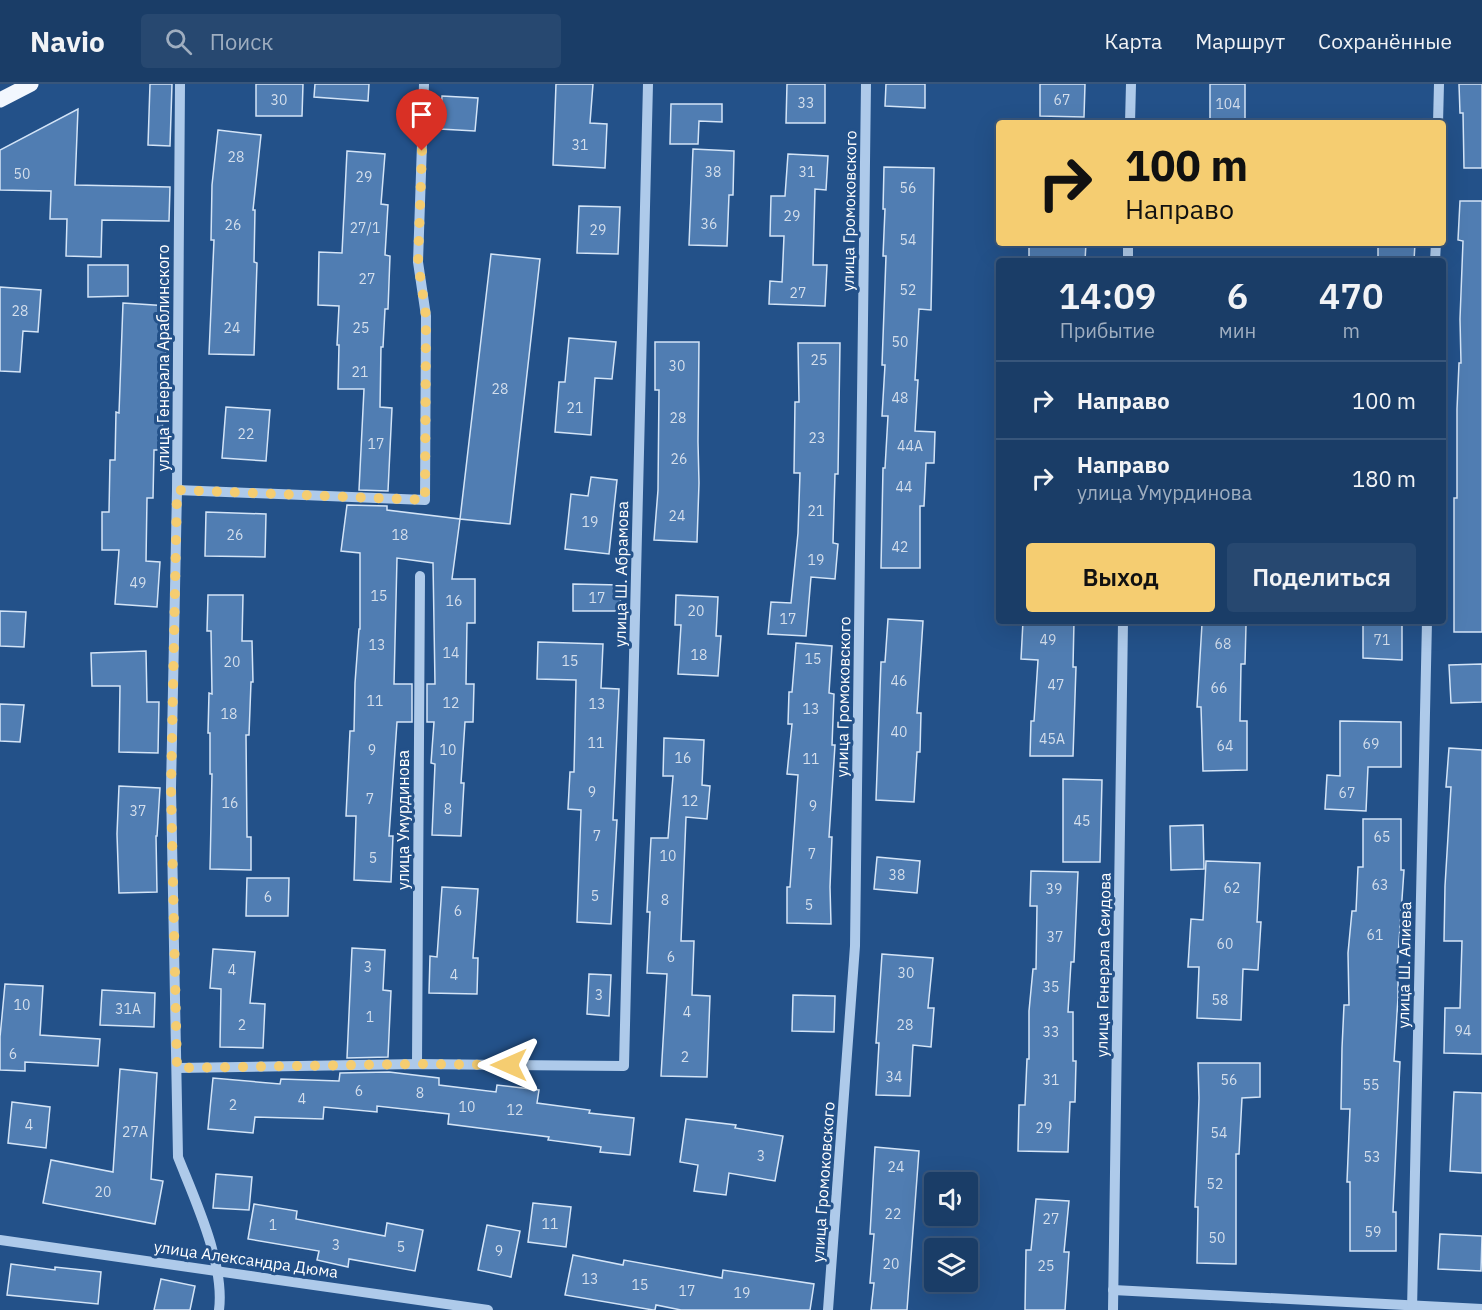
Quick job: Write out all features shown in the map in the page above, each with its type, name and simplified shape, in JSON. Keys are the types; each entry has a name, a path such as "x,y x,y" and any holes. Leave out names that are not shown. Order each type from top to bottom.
{"main road":[{"path":"0,100 31,84"}],"street":[{"name":"улица Генерала Араблинского","path":"180,84 177,490 171,788 178,1157 201,1214 217,1270 219,1310"},
{"path":"177,490 425,500 426,316 418,262 424,84"},
{"name":"улица Ш. Абрамова","path":"417,1064 624,1066 648,84"},
{"name":"улица Громоковского","path":"828,1310 855,946 866,84"},
{"path":"1130,120 1131,84"},
{"path":"1438,120 1439,84"},
{"name":"улица Умурдинова","path":"417,1064 420,576"},
{"name":"улица Генерала Сеидова","path":"1113,1310 1123,624"},
{"name":"улица Ш. Алиева","path":"1412,1308 1427,624"},
{"path":"177,1068 417,1064"},
{"name":"улица Александра Дюма","path":"0,1240 488,1310"},
{"path":"1113,1290 1412,1308 1482,1309"}],"building":[{"path":"150,84 172,84 170,146 148,145"},
{"path":"256,84 303,84 302,116 256,116"},
{"path":"315,84 369,84 368,101 314,97"},
{"path":"556,84 593,84 590,123 607,124 605,168 553,165"},
{"path":"787,84 825,84 825,123 786,123"},
{"path":"886,84 925,84 925,108 885,106"},
{"path":"1040,84 1085,84 1084,117 1040,116"},
{"path":"1210,84 1245,84 1245,120 1210,120"},
{"path":"1459,84 1482,84 1482,168 1464,168 1463,113 1460,113"},
{"path":"442,96 478,98 475,131 440,129"},
{"path":"671,104 722,104 722,122 699,121 698,144 670,144"},
{"path":"78,109 75,185 170,187 169,221 102,220 101,257 66,256 67,219 50,219 51,191 0,190 0,150"},
{"path":"218,130 261,135 253,210 255,210 254,262 257,263 254,355 209,354 214,240 211,240 212,185"},
{"path":"693,149 734,151 733,195 729,195 727,246 689,245"},
{"path":"347,151 385,154 381,204 388,205 385,255 390,256 388,309 385,309 383,347 381,347 380,407 392,408 388,491 359,490 364,389 338,389 339,306 318,305 319,252 342,253"},
{"path":"788,154 828,156 826,190 815,189 813,265 827,265 825,306 769,304 770,281 782,282 784,236 770,236 771,196 785,196"},
{"path":"884,167 934,168 931,310 919,309 915,380 918,380 915,431 935,432 934,463 926,463 924,506 920,506 920,568 881,568 883,468 885,468 888,416 882,416 886,256 883,256"},
{"path":"1460,201 1482,201 1482,632 1454,632 1454,498 1457,498 1457,409 1459,363 1461,363 1463,241 1458,240"},
{"path":"579,206 620,207 618,254 577,253"},
{"path":"1029,246 1086,246 1085,258 1029,258"},
{"path":"1378,246 1415,246 1414,258 1378,258"},
{"path":"491,254 540,259 510,524 460,519"},
{"path":"88,265 128,265 128,296 88,297"},
{"path":"0,287 41,290 38,332 23,331 20,372 0,371"},
{"path":"123,303 169,306 166,354 164,354 162,450 154,450 153,498 147,498 146,561 160,562 157,607 115,604 119,550 102,550 102,512 109,512 110,460 115,460 116,412 119,413"},
{"path":"569,338 616,342 612,379 595,378 591,435 555,432 559,382 565,382"},
{"path":"655,342 699,342 697,542 654,540 658,490 659,390 655,390"},
{"path":"798,343 840,343 838,474 835,474 833,543 838,544 835,579 811,577 806,636 768,634 771,602 791,603 798,533 800,473 794,473 795,402 799,402"},
{"path":"226,407 270,410 266,461 222,458"},
{"path":"591,477 617,480 609,554 565,549 571,494 588,496"},
{"path":"347,505 387,506 387,510 460,519 452,579 475,579 475,623 467,623 466,684 474,684 473,722 465,722 461,783 464,783 461,836 432,835 435,764 431,763 434,722 427,722 427,684 435,684 433,563 397,558 394,684 412,684 412,722 397,722 389,836 393,836 391,882 354,880 356,816 346,816 350,731 354,731 355,683 360,629 360,553 341,551"},
{"path":"206,512 266,514 265,557 205,556"},
{"path":"573,584 621,585 620,611 573,611"},
{"path":"208,595 243,595 242,641 252,641 253,682 251,682 249,735 246,735 247,837 251,837 251,870 210,869 212,774 210,774 210,733 208,733 209,693 212,694 211,631 207,631"},
{"path":"676,595 718,597 716,636 721,636 718,676 678,674 681,625 675,625"},
{"path":"0,611 26,612 24,647 0,646"},
{"path":"888,619 923,621 917,713 921,713 920,752 917,752 914,802 876,800 881,662 885,662"},
{"path":"1023,624 1074,624 1073,667 1076,667 1073,756 1030,756 1031,721 1034,721 1038,660 1021,659"},
{"path":"1202,624 1246,625 1245,664 1241,664 1240,721 1247,721 1247,770 1203,771 1201,707 1197,707"},
{"path":"1363,624 1402,624 1402,660 1363,658"},
{"path":"538,642 603,644 601,688 619,689 613,820 617,820 611,924 577,922 581,810 568,809 570,772 574,772 576,680 537,679"},
{"path":"796,643 832,646 829,693 834,694 832,745 835,745 829,837 832,837 831,924 787,923 787,887 790,887 798,775 787,774 792,724 788,724 789,692 792,692"},
{"path":"146,651 147,702 159,702 158,753 119,752 120,686 92,686 91,653"},
{"path":"1482,664 1482,702 1451,703 1449,665"},
{"path":"0,704 24,705 20,742 0,741"},
{"path":"1340,721 1401,722 1401,767 1368,767 1366,811 1325,809 1327,775 1340,776"},
{"path":"664,738 704,740 702,785 710,786 707,819 686,817 681,941 694,941 692,995 710,996 707,1077 661,1076 667,974 647,973 650,912 647,912 651,838 668,838 673,776 663,776"},
{"path":"1449,748 1482,750 1482,1054 1444,1053 1445,1008 1460,1008 1462,941 1444,941 1451,787 1446,787"},
{"path":"1063,779 1102,780 1100,862 1063,862"},
{"path":"119,786 160,788 156,836 157,892 119,893 117,834"},
{"path":"1363,819 1401,819 1401,870 1404,870 1394,1061 1400,1062 1393,1212 1396,1212 1396,1251 1350,1251 1350,1182 1347,1182 1350,1109 1341,1109 1342,1048 1344,1005 1349,1005 1348,953 1352,911 1356,911 1358,867 1363,867"},
{"path":"1203,825 1204,869 1171,870 1170,826"},
{"path":"877,857 920,861 917,893 874,889"},
{"path":"1206,861 1260,863 1257,922 1261,922 1258,970 1243,969 1241,1020 1197,1018 1199,967 1188,967 1191,919 1203,920"},
{"path":"1031,871 1078,872 1074,962 1071,962 1068,1012 1073,1012 1073,1061 1076,1061 1075,1102 1070,1102 1068,1152 1018,1151 1019,1105 1025,1105 1027,1059 1029,1059 1029,1011 1033,969 1036,969 1037,906 1030,906"},
{"path":"247,878 289,878 288,916 246,916"},
{"path":"442,887 478,889 473,958 478,958 477,994 429,993 430,956 437,957"},
{"path":"352,948 385,950 383,990 391,991 388,1057 347,1058"},
{"path":"213,949 255,952 250,1003 265,1004 263,1048 220,1047 221,989 210,988"},
{"path":"882,954 933,958 928,1008 934,1008 931,1047 913,1045 910,1096 876,1095 879,1043 876,1043"},
{"path":"589,974 611,975 609,1016 587,1014"},
{"path":"5,984 43,986 40,1035 100,1039 98,1066 25,1062 25,1071 0,1070 0,1037"},
{"path":"102,990 155,993 154,1027 100,1025"},
{"path":"793,995 835,996 834,1032 792,1031"},
{"path":"1198,1063 1260,1063 1260,1097 1242,1098 1239,1154 1236,1154 1236,1264 1197,1263 1198,1207 1195,1207"},
{"path":"120,1069 157,1073 151,1179 163,1181 155,1224 43,1203 51,1160 113,1172"},
{"path":"389,1072 439,1078 439,1085 496,1092 497,1085 539,1090 537,1103 590,1110 589,1113 634,1118 630,1155 600,1152 601,1147 548,1140 549,1137 448,1124 449,1114 377,1106 377,1112 324,1107 323,1119 255,1117 253,1133 208,1129 213,1078 280,1084 281,1079 339,1081 340,1073"},
{"path":"1454,1092 1482,1093 1482,1173 1450,1171"},
{"path":"12,1102 50,1107 46,1148 8,1143"},
{"path":"686,1119 736,1125 735,1128 783,1136 775,1181 729,1173 726,1195 694,1191 698,1165 680,1162"},
{"path":"875,1147 919,1151 907,1310 871,1310 874,1283 870,1283 874,1234 870,1234"},
{"path":"216,1174 252,1177 249,1210 213,1208"},
{"path":"1036,1199 1069,1201 1064,1252 1069,1252 1065,1310 1025,1310 1026,1250 1031,1250"},
{"path":"533,1203 571,1207 566,1247 528,1242"},
{"path":"254,1204 297,1211 296,1219 385,1236 387,1223 423,1230 415,1271 349,1259 348,1267 317,1260 319,1251 248,1239"},
{"path":"487,1225 520,1231 511,1277 478,1270"},
{"path":"1440,1234 1482,1236 1481,1271 1438,1269"},
{"path":"573,1255 623,1265 624,1260 722,1278 723,1270 814,1284 810,1310 681,1310 656,1305 653,1310 565,1295"},
{"path":"11,1264 55,1270 55,1267 101,1272 98,1304 7,1295"},
{"path":"161,1279 195,1286 190,1310 154,1310"}],"route":[{"path":"422,151 418,262 426,316 425,500 177,490 171,788 177,1068 417,1064 509,1065"}]}
